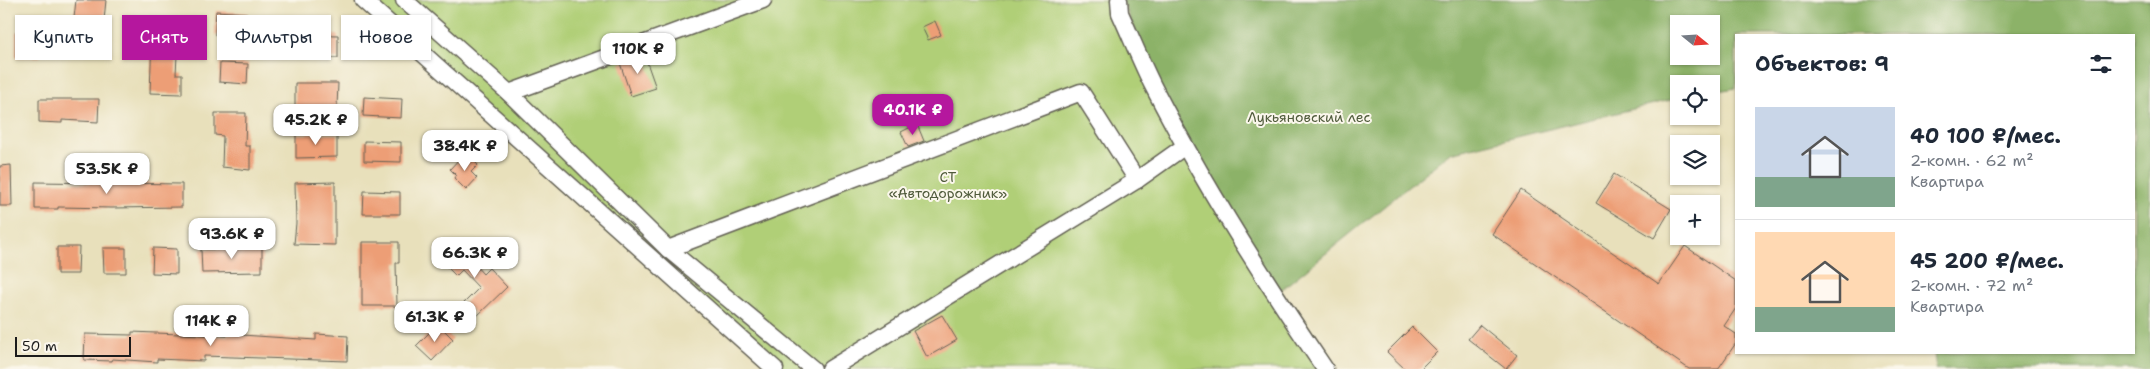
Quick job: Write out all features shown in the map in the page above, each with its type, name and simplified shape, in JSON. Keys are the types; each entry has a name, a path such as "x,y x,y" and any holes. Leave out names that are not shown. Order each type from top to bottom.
{"street":[{"path":"363,0 775,369"},
{"path":"404,0 509,93 668,250 813,369"},
{"path":"509,93 763,0"},
{"path":"1119,0 1120,13 1148,76 1185,146 1274,294 1325,369"},
{"path":"668,250 1081,92 1137,180"},
{"path":"830,369 1137,180 1185,146"}],"green space":[{"name":"СТ «Автодорожник»","path":"363,0 1116,0 1323,369 775,369 430,60 431,15 380,15"},
{"name":"Лукьяновский лес","path":"1122,0 2150,0 2150,369 1936,369 1934,354 2135,354 2135,34 1735,34 1735,88 1720,91 1720,75 1670,75 1670,100 1450,153 1277,293 1175,121"}],"building":[{"path":"76,0 106,0 104,15 74,15"},
{"path":"216,11 247,13 247,15 217,15 217,35 215,35"},
{"path":"935,21 941,35 928,40 922,27"},
{"path":"331,35 338,35 338,58 331,58"},
{"path":"644,54 656,88 631,96 620,63"},
{"path":"151,60 177,60 176,74 182,74 182,94 150,93"},
{"path":"220,63 248,64 247,84 219,82"},
{"path":"295,83 338,83 337,107 295,107"},
{"path":"364,97 402,99 401,118 363,116"},
{"path":"39,99 99,99 98,122 62,120 62,123 39,122"},
{"path":"215,113 246,113 245,146 250,146 250,170 222,167 223,136 215,135"},
{"path":"917,124 924,141 908,147 901,132"},
{"path":"296,134 337,134 337,157 296,158"},
{"path":"364,141 401,142 401,162 364,161"},
{"path":"469,156 478,165 471,172 477,178 466,190 454,178 456,175 450,169 461,157 465,160"},
{"path":"11,165 12,206 0,206 0,166"},
{"path":"1614,174 1670,208 1670,211 1654,238 1596,203"},
{"path":"35,182 182,184 182,207 58,207 58,209 35,209"},
{"path":"335,182 335,245 294,244 296,223 295,183"},
{"path":"1521,190 1659,284 1685,246 1735,280 1735,310 1724,326 1735,333 1735,344 1718,369 1689,369 1492,234"},
{"path":"364,191 400,192 400,214 363,214"},
{"path":"362,242 399,242 399,263 396,263 397,306 362,306"},
{"path":"461,242 471,252 467,256 483,274 489,268 507,287 477,316 464,303 479,288 462,270 456,276 441,261"},
{"path":"262,246 262,272 202,273 201,249 239,249 239,247"},
{"path":"57,247 79,247 78,274 57,274"},
{"path":"103,248 126,248 126,273 104,273"},
{"path":"153,248 177,249 177,274 152,273"},
{"path":"942,315 957,340 927,357 913,331"},
{"path":"438,324 453,339 432,361 416,346"},
{"path":"1480,325 1517,355 1506,369 1468,339"},
{"path":"1412,327 1437,352 1420,369 1405,369 1387,352"},
{"path":"132,332 227,336 227,334 316,340 316,334 348,336 347,361 204,356 204,361 157,359 157,362 112,359 112,361 84,360 85,334 132,335"}]}
